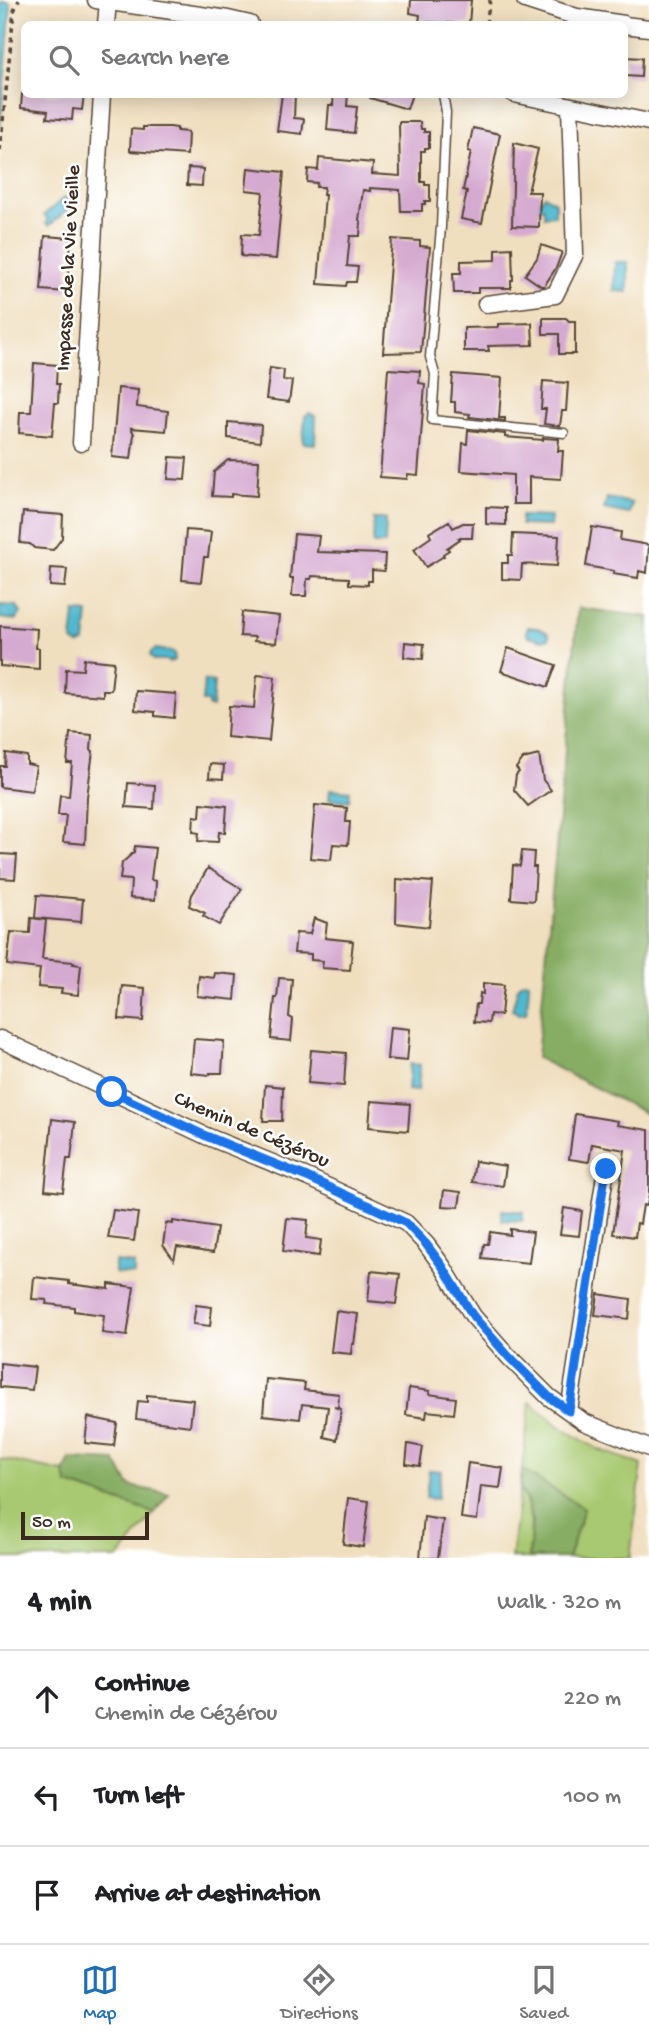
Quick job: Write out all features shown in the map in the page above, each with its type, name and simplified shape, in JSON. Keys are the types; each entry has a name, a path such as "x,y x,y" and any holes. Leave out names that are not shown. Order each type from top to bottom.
{"street":[{"path":"525,0 577,17 600,21"},
{"path":"105,21 102,1 237,21"},
{"path":"628,25 649,28"},
{"name":"Impasse de la Vie Vieille","path":"81,443 102,98"},
{"path":"531,98 649,122"},
{"path":"486,304 555,295 575,254 570,107"},
{"name":"Chemin de Cézérou","path":"0,1039 206,1136 307,1177 406,1223 443,1267 473,1316 549,1397 584,1422 649,1448"},
{"path":"569,1411 606,1169"}],"lane":[{"path":"444,98 446,112 441,227 429,357 435,374 432,420 564,433"}],"path":[{"path":"0,151 14,11 19,0"},
{"path":"486,21 490,0"}],"green space":[{"path":"578,608 649,617 649,1115 537,1058"},
{"path":"530,1402 563,1429 600,1450 642,1465 630,1558 568,1558 584,1508 522,1470"},
{"path":"0,1459 64,1472 68,1484 154,1513 119,1558 0,1558"},
{"path":"70,1459 115,1461 130,1486 169,1494 154,1513 68,1484 64,1472"},
{"path":"522,1470 584,1508 568,1558 529,1558 532,1521 527,1501 520,1489"},
{"path":"520,1489 530,1514 529,1558 511,1558"}],"water":[{"path":"1,2 11,5 0,128"},
{"path":"544,195 555,202 555,215 544,216 544,208 536,207"},
{"path":"65,197 73,205 49,226 44,215"},
{"path":"615,262 628,262 628,292 614,291"},
{"path":"310,413 316,417 315,444 303,443 305,416"},
{"path":"607,498 632,503 629,514 604,509"},
{"path":"521,516 551,517 550,526 521,525"},
{"path":"374,519 386,519 385,544 373,544"},
{"path":"0,605 17,606 21,613 16,620 0,618"},
{"path":"75,612 88,613 85,642 79,645 72,641"},
{"path":"528,627 544,631 549,634 549,638 542,640 528,636"},
{"path":"156,649 174,652 175,660 153,660 151,652"},
{"path":"204,681 214,682 212,707 208,707 208,702 202,702"},
{"path":"330,789 350,791 349,801 329,799"},
{"path":"524,981 529,982 527,1006 526,1013 520,1014 512,1010 518,987"},
{"path":"410,1064 420,1065 418,1091 408,1090"},
{"path":"502,1210 523,1212 522,1221 502,1220"},
{"path":"115,1262 134,1264 134,1275 115,1273"},
{"path":"429,1470 441,1471 437,1499 426,1498"}],"building":[{"path":"411,0 471,0 469,21 419,21 420,15 410,13"},
{"path":"628,57 642,58 641,77 628,76"},
{"path":"22,98 84,98 82,110 73,109 72,120 47,118 48,111 21,108"},
{"path":"281,98 295,98 294,118 304,119 302,134 277,131"},
{"path":"334,98 348,98 347,106 357,107 354,133 327,130 329,105 333,105"},
{"path":"370,98 411,98 407,109"},
{"path":"399,122 420,122 421,129 429,132 429,148 421,151 421,182 430,185 430,201 422,204 422,211 401,211 400,190 363,190 360,236 350,236 347,266 358,267 356,282 347,282 346,286 318,284 325,195 324,187 316,187 317,183 307,182 308,169 318,170 319,158 373,163 372,174 400,176"},
{"path":"143,127 170,127 188,132 187,155 130,151 131,129 143,130"},
{"path":"473,128 500,134 482,223 461,219 467,191 463,190"},
{"path":"514,143 538,149 528,192 540,192 539,227 512,226"},
{"path":"188,168 203,169 202,186 187,185"},
{"path":"248,168 284,172 276,259 241,256 242,234 259,235 263,192 246,190"},
{"path":"45,236 71,238 67,292 41,290"},
{"path":"392,239 420,241 420,246 430,247 421,352 383,353"},
{"path":"541,245 562,252 556,268 544,286 525,275 537,258"},
{"path":"512,248 511,288 478,288 478,293 454,293 453,273 461,273 461,261 496,260 496,249"},
{"path":"543,318 566,318 575,321 575,354 559,354 559,334 543,334"},
{"path":"532,323 533,345 488,346 489,351 464,351 464,328"},
{"path":"34,363 57,365 58,403 55,403 52,436 19,433 20,412 31,412"},
{"path":"270,368 284,370 283,380 292,381 289,402 266,399"},
{"path":"388,369 420,371 419,383 425,384 418,475 408,474 407,479 380,477"},
{"path":"453,374 502,378 499,418 505,418 505,421 469,417 470,414 455,412 455,402 451,402"},
{"path":"543,381 568,383 566,411 562,411 560,426 544,424 546,409 541,409"},
{"path":"118,388 138,390 137,407 168,411 166,431 131,428 134,434 131,459 112,457"},
{"path":"228,422 261,425 260,442 228,438"},
{"path":"468,430 505,434 505,437 559,439 558,451 563,451 561,479 529,477 529,504 513,504 513,475 461,471 463,443 467,444"},
{"path":"170,457 187,458 185,480 168,479"},
{"path":"228,460 259,461 257,496 212,496 214,472"},
{"path":"486,507 506,508 506,525 486,524"},
{"path":"23,512 63,515 62,538 53,550 20,543"},
{"path":"449,521 453,528 463,523 473,523 472,538 459,538 447,548 449,550 444,556 426,567 414,549 431,537 429,533"},
{"path":"592,527 621,532 620,540 649,545 647,573 639,571 638,578 586,566"},
{"path":"186,530 211,532 201,582 182,580"},
{"path":"294,534 319,536 317,552 385,554 384,571 372,570 372,581 368,581 368,585 349,584 349,578 312,576 307,579 306,596 292,596 293,578 290,578"},
{"path":"513,534 559,536 557,566 522,564 521,580 502,579 502,563 508,563 508,555 512,555"},
{"path":"51,568 67,569 65,587 50,586"},
{"path":"242,612 279,616 276,643 254,641 255,637 240,636"},
{"path":"0,626 37,629 39,669 0,666"},
{"path":"405,642 424,644 423,659 404,657"},
{"path":"508,648 556,665 548,687 501,671"},
{"path":"84,659 114,662 111,690 103,690 103,696 65,693 66,669 83,670"},
{"path":"257,675 275,677 269,741 227,737 229,706 254,708"},
{"path":"136,691 176,694 174,718 135,710"},
{"path":"70,733 92,735 85,844 63,842 66,815 58,815 60,795 69,796 72,763 67,763"},
{"path":"6,753 27,756 27,764 36,766 32,791 0,787 0,766 5,766"},
{"path":"539,755 543,780 551,790 528,806 514,790 519,772 516,768 523,759"},
{"path":"210,764 224,765 223,779 209,778"},
{"path":"128,783 155,785 154,809 126,807"},
{"path":"201,803 227,806 225,833 219,832 218,842 198,841 199,833 193,832 194,816 200,817"},
{"path":"315,805 347,808 346,822 350,822 348,845 333,844 331,860 310,858"},
{"path":"135,846 155,848 151,880 156,881 155,900 130,898 131,880 120,879 122,863 134,852"},
{"path":"522,851 534,852 534,901 511,899 513,865 520,866"},
{"path":"0,854 17,855 15,879 0,878"},
{"path":"208,868 242,889 219,925 203,916 205,913 189,906 192,895"},
{"path":"397,879 433,882 429,927 396,923"},
{"path":"37,895 83,899 81,922 35,918"},
{"path":"31,918 46,920 42,959 81,965 78,995 61,993 62,989 38,987 40,969 7,965 11,932 30,933"},
{"path":"314,918 327,923 325,938 353,941 350,970 322,968 323,961 311,960 311,954 294,953 296,933 310,934"},
{"path":"215,973 237,975 235,1000 197,996 199,976 214,978"},
{"path":"279,978 292,979 289,1017 293,1019 291,1041 271,1039"},
{"path":"483,983 504,985 501,1015 490,1014 489,1023 474,1022 476,1004 479,1004 480,993 483,994"},
{"path":"122,986 145,988 143,1021 119,1019"},
{"path":"390,1027 410,1029 407,1061 387,1059"},
{"path":"194,1039 224,1041 222,1073 191,1073"},
{"path":"311,1050 346,1053 344,1086 308,1083"},
{"path":"265,1085 283,1087 282,1121 263,1121"},
{"path":"371,1101 410,1104 408,1131 369,1127"},
{"path":"575,1114 618,1121 617,1125 649,1130 649,1194 647,1206 643,1205 640,1224 637,1223 635,1237 613,1234 625,1150 592,1144 589,1162 569,1159"},
{"path":"52,1119 75,1122 71,1159 67,1159 63,1192 45,1190"},
{"path":"475,1161 506,1166 503,1186 472,1182"},
{"path":"444,1190 461,1192 459,1207 442,1206"},
{"path":"564,1208 582,1211 579,1236 560,1234"},
{"path":"113,1210 138,1213 134,1241 108,1238"},
{"path":"287,1218 308,1220 306,1238 321,1240 319,1256 283,1251"},
{"path":"173,1221 217,1228 213,1253 177,1247 174,1260 163,1245 166,1223 173,1224"},
{"path":"510,1229 533,1232 529,1263 482,1258 484,1244 488,1244 490,1232 510,1235"},
{"path":"371,1271 400,1274 396,1304 368,1301"},
{"path":"34,1277 109,1289 109,1284 134,1287 127,1336 102,1333 104,1315 74,1311 74,1307 46,1304 47,1300 32,1299"},
{"path":"598,1294 631,1299 629,1319 595,1315"},
{"path":"196,1305 212,1307 210,1326 193,1324"},
{"path":"336,1311 358,1314 351,1354 331,1352"},
{"path":"0,1363 35,1367 32,1390 0,1387"},
{"path":"266,1379 305,1383 304,1390 339,1394 338,1408 334,1407 341,1409 337,1440 324,1437 328,1407 302,1404 300,1419 263,1415"},
{"path":"409,1388 456,1398 454,1414 427,1411 426,1418 406,1415"},
{"path":"147,1395 193,1400 190,1426 136,1419 138,1401 147,1402"},
{"path":"88,1417 117,1423 114,1446 85,1443"},
{"path":"408,1444 423,1447 420,1466 406,1464"},
{"path":"468,1463 503,1468 500,1488 481,1486 477,1520 461,1518"},
{"path":"348,1498 369,1501 363,1547 343,1544"},
{"path":"424,1517 443,1520 438,1558 420,1558"}],"route":[{"path":"112,1092 406,1223 443,1267 473,1316 549,1397 569,1411 606,1169"}]}
